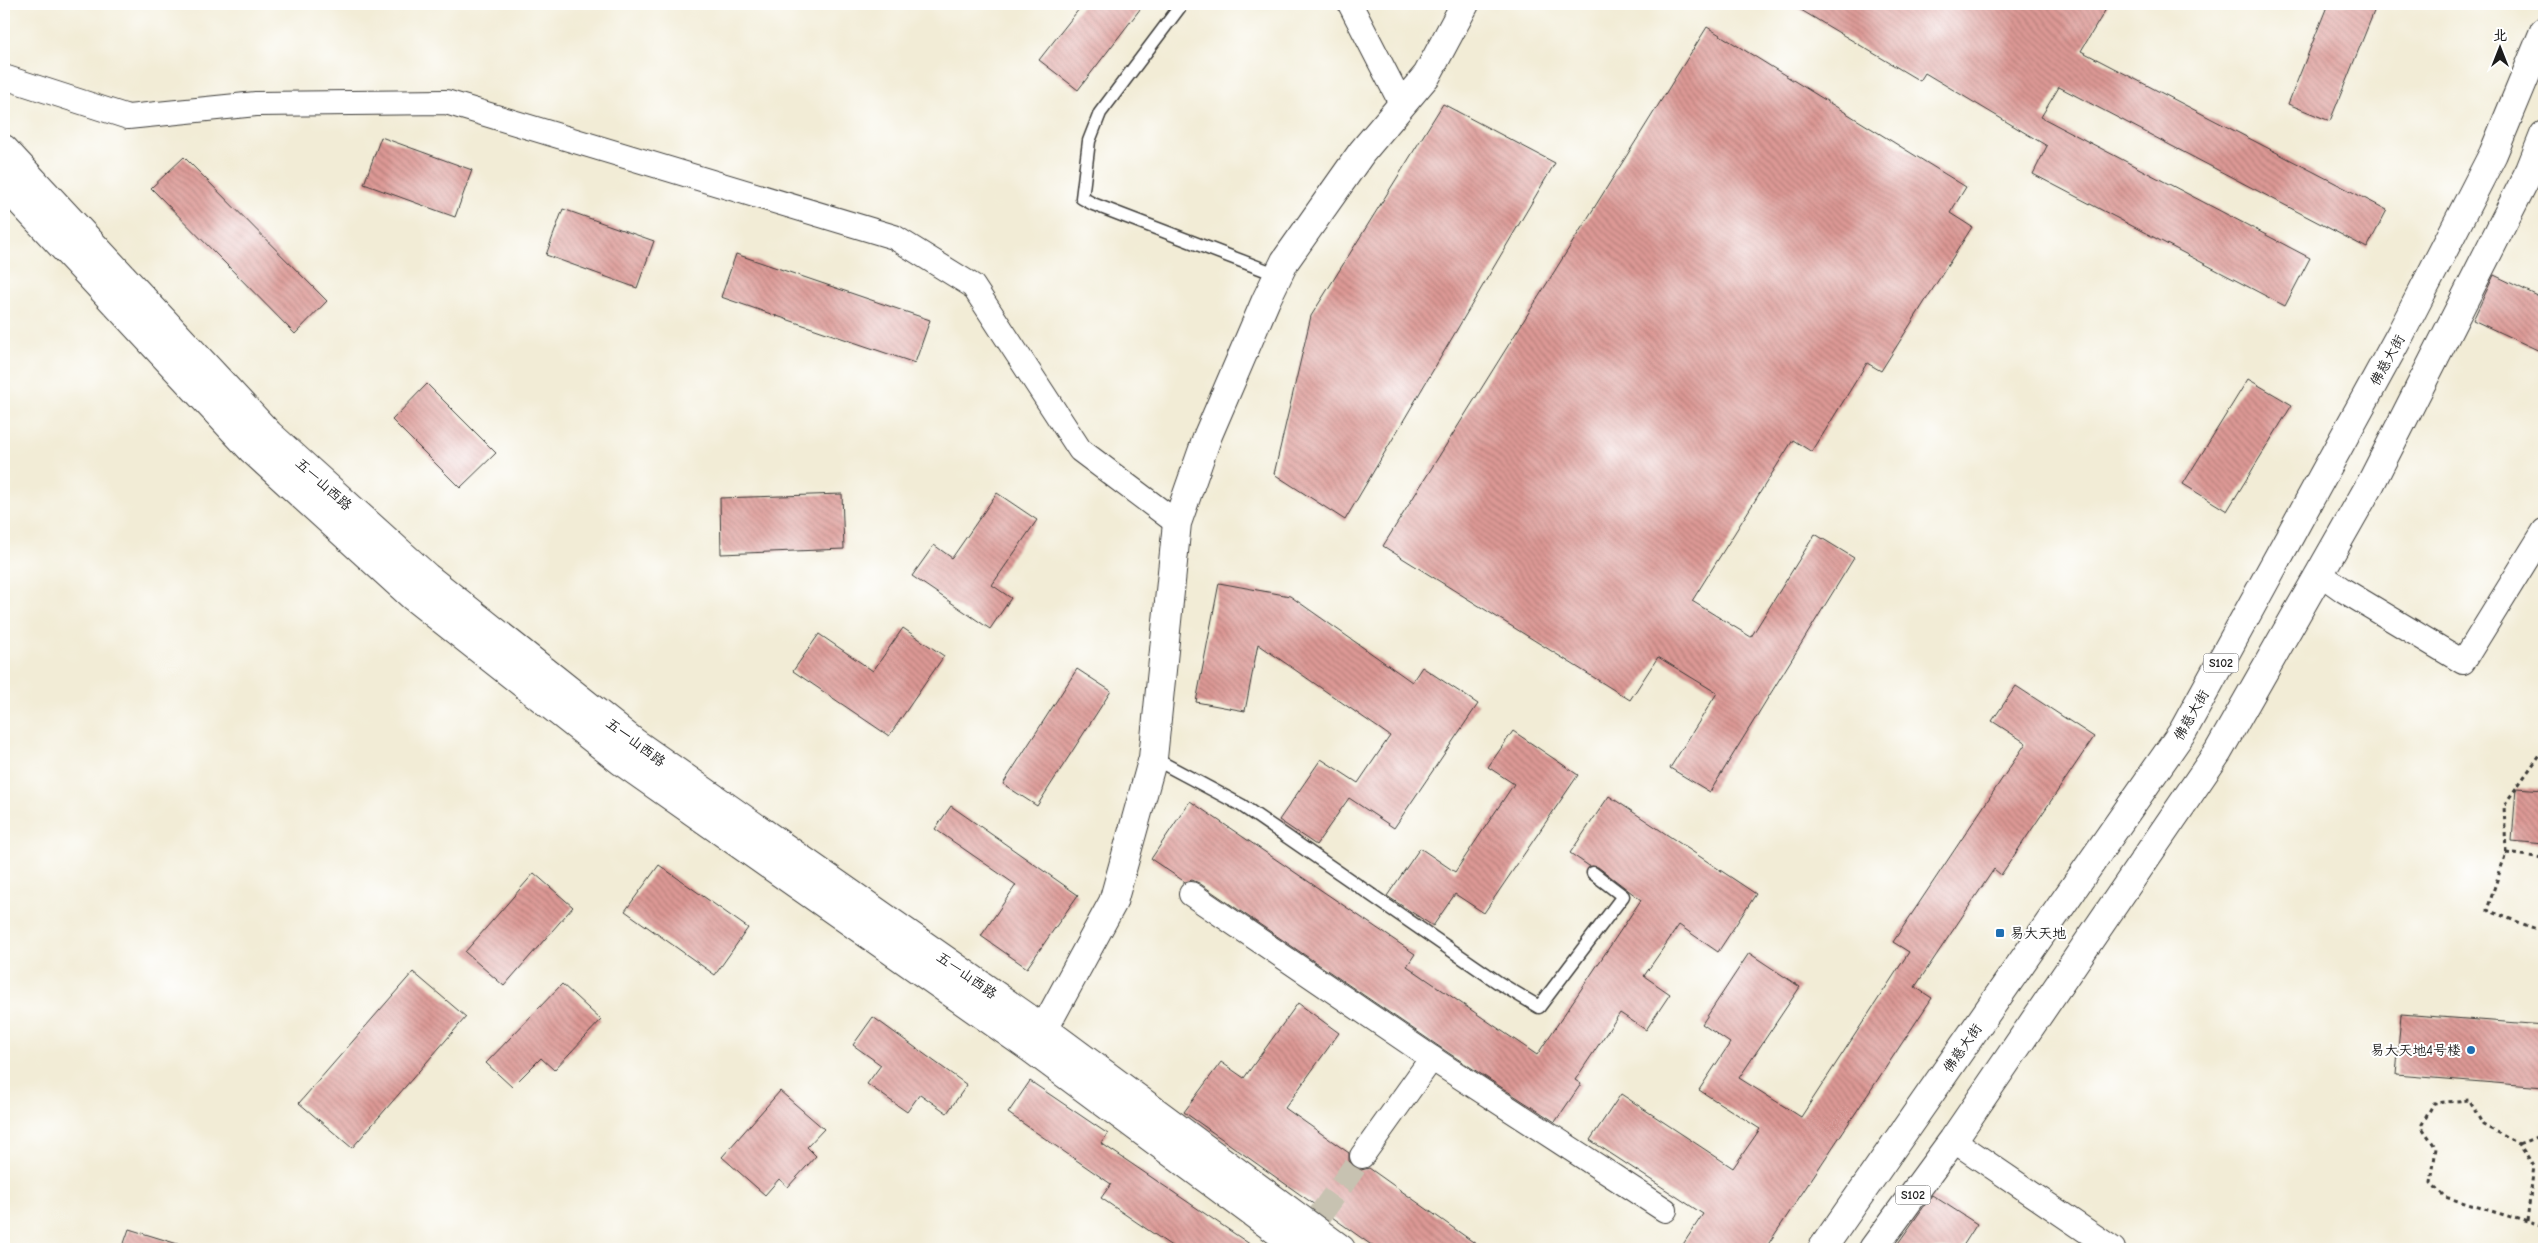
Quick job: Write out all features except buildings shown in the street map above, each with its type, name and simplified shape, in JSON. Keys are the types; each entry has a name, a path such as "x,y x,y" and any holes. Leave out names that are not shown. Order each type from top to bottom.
{"main road":[{"path":"1037,1038 1113,902 1153,758 1177,523 1208,435 1285,261 1362,152 1427,75 1465,4"},
{"name":"佛慈大街","path":"1822,1249 2184,731 2401,333 2493,154 2544,31"},
{"name":"S102","path":"1873,1249 1953,1140 2218,752 2371,483 2530,170 2544,135"},
{"name":"五一山西路","path":"4,149 269,434 426,577 634,742 1037,1038 1341,1249"},
{"name":"五一山西路","path":"4,184 252,450 412,596 621,761 1037,1038"}],"street":[{"path":"1350,4 1402,105"},
{"path":"4,77 128,117 256,104 446,102 894,237 973,286 1080,450 1177,523"},
{"path":"2319,573 2343,590 2463,662 2544,531"},
{"path":"1191,894 1432,1058 1665,1210"},
{"path":"1362,1156 1432,1058"},
{"path":"1953,1140 2113,1249"}],"lane":[{"path":"1182,4 1100,113 1089,141 1082,198 1278,275"},
{"path":"1153,758 1241,805 1499,983 1539,1007 1623,896 1593,873"}],"path":[{"path":"2544,749 2504,804 2506,853 2487,910 2544,932"},
{"path":"2506,853 2544,858"},
{"path":"2527,1222 2534,1166 2519,1144 2482,1125 2469,1100 2434,1103 2421,1126 2436,1148 2431,1183 2445,1197 2527,1222 2544,1226"},
{"path":"2519,1144 2544,1134"}],"tunnel":[{"path":"1320,1215 1362,1156"}],"place":[{"name":"易大天地","path":"2000,933"},
{"name":"易大天地4号楼","path":"2471,1050"}]}
